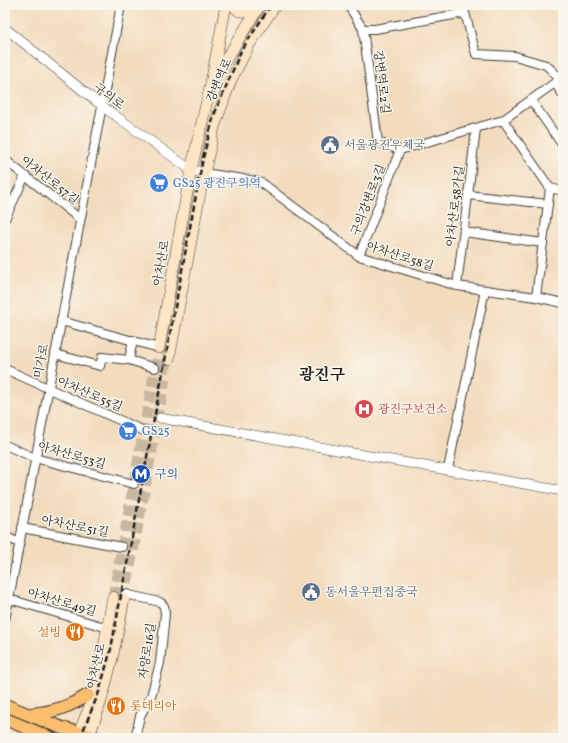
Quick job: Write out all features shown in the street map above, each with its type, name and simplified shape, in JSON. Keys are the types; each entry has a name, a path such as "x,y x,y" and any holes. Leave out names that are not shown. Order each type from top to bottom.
{"main road":[{"name":"아차산로","path":"168,358 167,336 191,170 211,83 226,5"},
{"path":"233,5 239,10 258,9"},
{"name":"강변역로","path":"204,173 214,127 232,80 249,45 275,5"},
{"name":"강변역로","path":"211,83 258,9"},
{"name":"아차산로","path":"211,83 214,127"},
{"name":"아차산로","path":"159,348 167,336 204,173"},
{"name":"아차산로","path":"82,736 94,700 108,628 120,596"},
{"name":"아차산로","path":"82,736 94,700 112,659 120,596"},
{"path":"26,713 49,713 94,700"},
{"path":"5,705 82,736"},
{"path":"17,725 26,713"},
{"path":"5,719 51,738"},
{"path":"17,725 26,738"}],"street":[{"name":"미가로","path":"5,620 121,5"},
{"name":"강변역로2길","path":"348,5 363,29 378,142 400,150"},
{"path":"363,29 374,29 465,12 476,54 515,56 546,65 560,80 563,95"},
{"name":"구의로","path":"5,28 102,106 191,170 204,173"},
{"path":"400,150 503,120 560,80"},
{"path":"531,100 563,146"},
{"path":"503,120 550,188 536,297"},
{"name":"아차산로58가길","path":"457,286 476,129"},
{"name":"구의강변로3길","path":"359,256 400,150"},
{"name":"아차산로57길","path":"5,160 80,219"},
{"name":"아차산로58길","path":"204,173 262,183 359,256 457,286 536,297 563,303"},
{"path":"5,219 25,176"},
{"path":"550,188 563,191"},
{"path":"468,195 548,204"},
{"path":"464,232 542,243"},
{"path":"448,469 485,290"},
{"name":"아차산로","path":"61,321 159,348"},
{"path":"129,360 133,340"},
{"path":"55,354 100,366 102,357 129,360 155,368"},
{"name":"아차산로55길","path":"5,369 144,431"},
{"path":"160,418 299,444 312,444 563,491"},
{"name":"아차산로53길","path":"5,445 35,458 134,484"},
{"name":"아차산로51길","path":"22,528 122,547"},
{"path":"5,536 20,543"},
{"name":"자양로16길","path":"120,596 160,602 164,606 165,614 160,663 151,696 140,716 135,738"},
{"name":"아차산로49길","path":"7,604 108,628"}],"tunnel":[{"path":"113,597 159,348"},
{"path":"157,387 169,359"},
{"path":"124,599 165,379"}],"railway":[{"path":"80,738 99,692 111,649 203,158 214,115 241,51 271,5"}],"place":[{"name":"서울광진우체국","path":"330,145"},
{"name":"GS25 광진구의역","path":"159,183"},
{"name":"광진구보건소","path":"364,409"},
{"name":"GS25","path":"128,431"},
{"name":"구의","path":"141,474"},
{"name":"동서울우편집중국","path":"311,592"},
{"name":"설빙","path":"75,632"},
{"name":"롯데리아","path":"116,706"}],"district":[{"name":"광진구","path":"322,374"}]}
